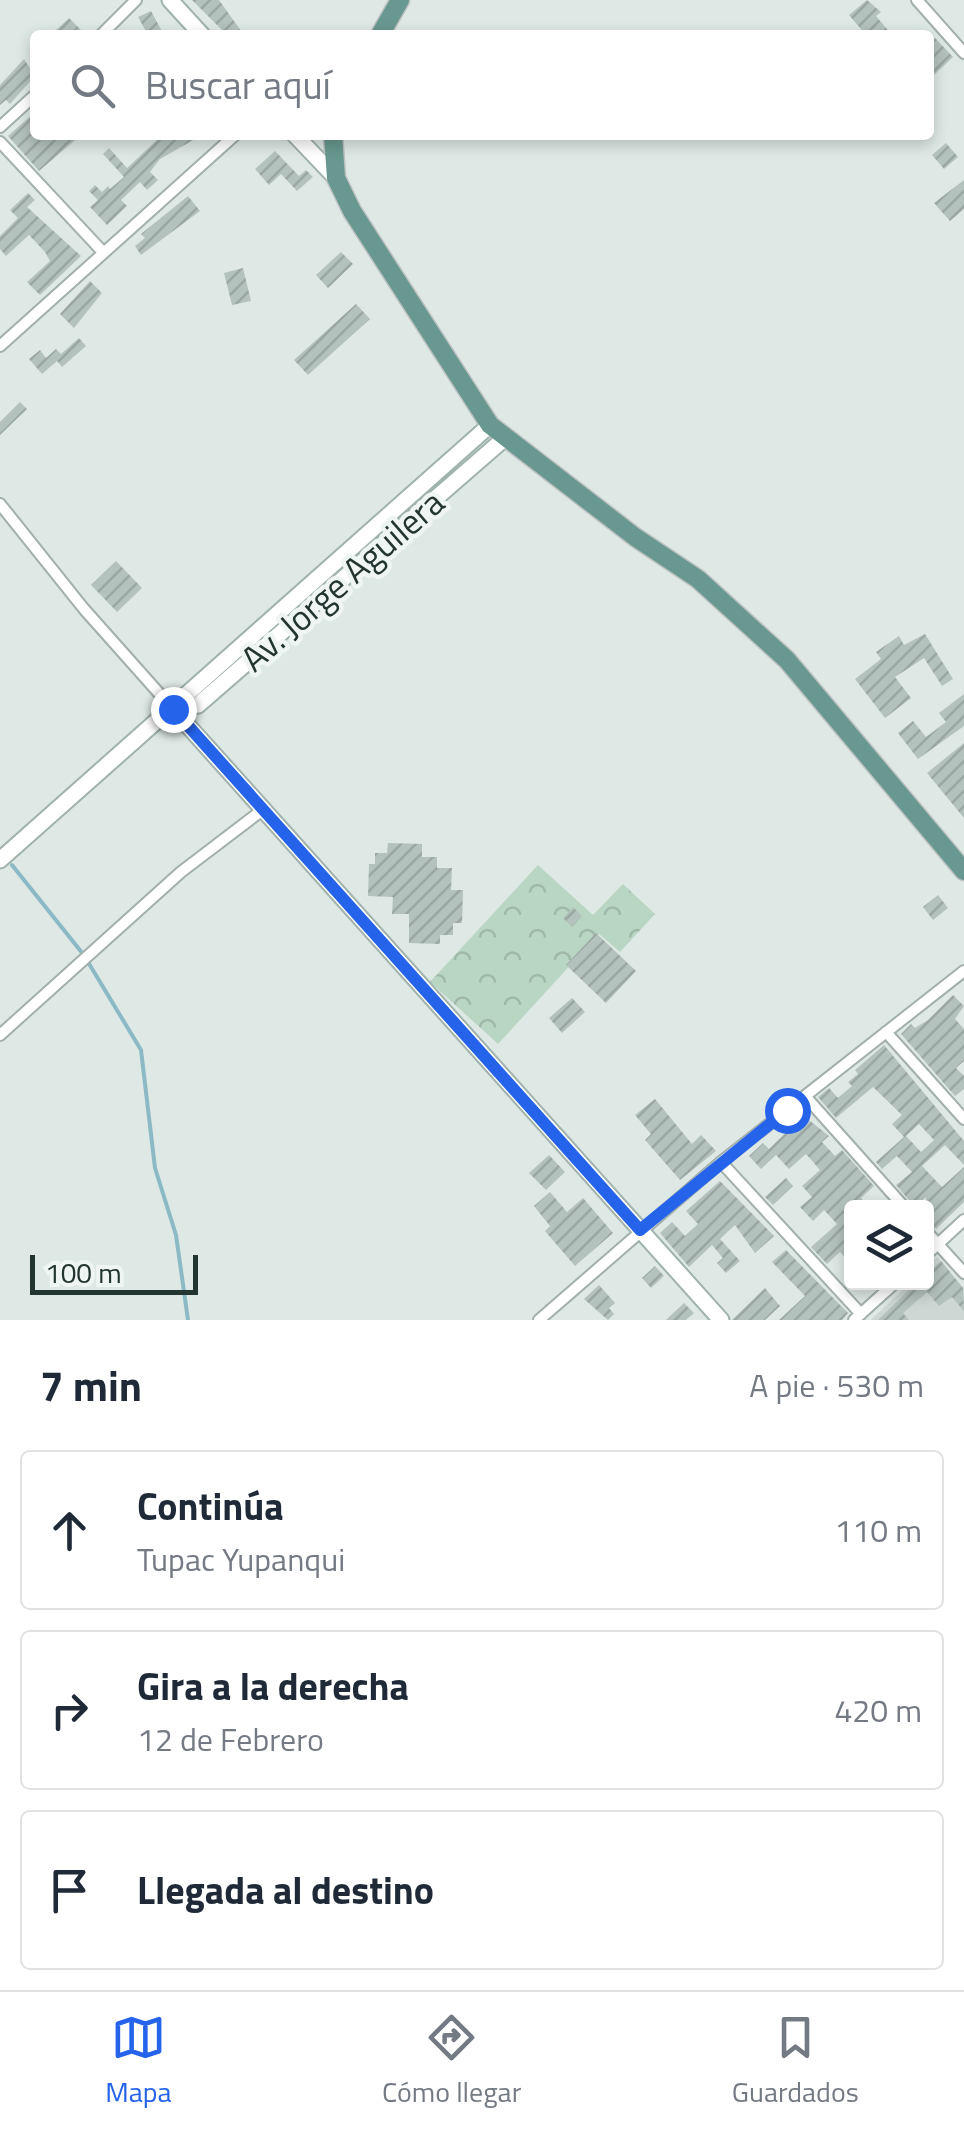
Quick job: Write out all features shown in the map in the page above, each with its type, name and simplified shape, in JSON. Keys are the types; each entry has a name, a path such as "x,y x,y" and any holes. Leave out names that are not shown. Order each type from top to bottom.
{"main road":[{"path":"383,30 400,0"},
{"path":"333,140 336,178 352,211 490,425 698,579 787,660 964,871"}],"street":[{"path":"107,30 136,0"},
{"path":"170,0 197,30"},
{"path":"917,0 964,53"},
{"path":"0,126 30,99"},
{"path":"0,346 228,140"},
{"path":"300,140 336,178"},
{"path":"0,142 102,251"},
{"name":"Av. Jorge Aguilera","path":"0,860 490,425"},
{"name":"Av. Jorge Aguilera","path":"173,709 198,705 505,438"},
{"path":"0,504 84,609 266,807 713,1317"},
{"path":"0,1035 180,872 266,807"},
{"path":"539,1320 721,1162 964,971"},
{"path":"886,1032 964,1119"},
{"path":"806,1096 898,1200"},
{"path":"721,1162 857,1317 887,1290"},
{"path":"934,1248 964,1220"},
{"path":"934,1240 964,1272"}],"shaded area":[{"path":"937,1257 964,1289 964,1320 871,1320 903,1290 934,1290"}],"green space":[{"path":"538,865 593,915 623,884 655,914 620,952 599,934 498,1044 430,982"}],"building":[{"path":"192,0 219,0 240,30 222,30"},
{"path":"867,0 881,12 876,16 888,30 862,30 849,15"},
{"path":"151,11 161,30 145,30 138,17"},
{"path":"69,18 81,30 56,30"},
{"path":"934,39 953,57 934,75"},
{"path":"24,59 30,68 30,82 10,104 6,100 0,105 0,85"},
{"path":"30,116 30,140 75,140 39,171 8,136"},
{"path":"157,140 193,140 160,159 150,172 158,180 147,190 140,182 121,200 127,206 107,225 90,207 98,200 89,191 95,185 102,192 108,186 110,189 124,177 103,154 109,148 127,168"},
{"path":"946,143 958,157 944,169 932,155"},
{"path":"275,151 299,176 306,170 313,177 297,191 281,174 269,185 255,169"},
{"path":"964,180 964,209 950,221 934,203"},
{"path":"28,193 35,200 27,207 81,256 40,295 27,282 50,261 45,252 29,235 6,256 0,249 0,236 18,218 10,210"},
{"path":"188,196 200,211 141,255 135,246 145,238 141,234"},
{"path":"341,252 353,264 328,288 316,275"},
{"path":"243,268 251,301 232,305 224,273"},
{"path":"90,281 102,293 74,328 60,314"},
{"path":"356,304 370,319 308,375 294,360"},
{"path":"79,338 86,346 62,367 57,361 42,374 29,359 40,350 46,358 56,349 61,354"},
{"path":"20,402 27,409 0,435 0,422"},
{"path":"116,561 142,588 117,612 91,585"},
{"path":"925,634 953,679 942,686 924,658 895,677 911,698 885,718 855,679 881,659 876,652 899,636 904,645"},
{"path":"964,694 964,726 918,759 898,733 913,721 926,737 946,722 939,713"},
{"path":"964,743 964,818 927,773"},
{"path":"388,843 422,844 422,857 437,857 437,868 452,868 451,890 463,890 462,923 453,923 453,935 440,935 440,944 409,943 409,914 392,914 393,897 368,896 369,864 375,864 375,853 387,853"},
{"path":"938,895 948,908 933,920 923,907"},
{"path":"573,907 582,916 572,927 563,918"},
{"path":"596,933 636,971 606,1003 566,965"},
{"path":"953,995 964,1006 955,1019 964,1029 964,1061 956,1068 964,1076 964,1089 955,1096 901,1034 911,1024 915,1028 928,1020"},
{"path":"572,998 585,1012 562,1033 549,1018"},
{"path":"884,1045 964,1141 964,1165 945,1145 922,1166 942,1187 964,1167 964,1202 936,1229 934,1200 909,1200 896,1185 912,1172 897,1156 882,1169 876,1162 904,1137 892,1124 902,1115 873,1087 836,1118 818,1097 829,1088 838,1098 852,1086 848,1082 858,1074 855,1070","holes":["919,1124 934,1140 921,1152 906,1136"]},
{"path":"655,1099 692,1144 701,1135 716,1151 680,1180 645,1140 651,1134 635,1115"},
{"path":"799,1112 829,1136 822,1142 835,1156 842,1150 874,1186 863,1200 844,1200 844,1256 840,1252 827,1264 811,1247 837,1224 824,1210 813,1221 800,1207 812,1197 802,1186 820,1170 806,1154 789,1169 776,1155 761,1169 749,1156 763,1143 769,1149 795,1124 790,1119"},
{"path":"549,1155 565,1172 546,1190 529,1173"},
{"path":"786,1178 793,1186 773,1205 765,1197"},
{"path":"720,1181 774,1236 755,1253 735,1225 720,1239 740,1261 726,1273 717,1263 723,1258 712,1245 689,1267 660,1233 672,1222 685,1236 698,1224 686,1211"},
{"path":"550,1192 567,1212 583,1198 613,1233 575,1266 545,1231 550,1226 534,1206"},
{"path":"786,1250 848,1313 842,1320 779,1320 805,1296 772,1262"},
{"path":"941,1261 963,1288 964,1311 952,1297 939,1306 927,1292 903,1313 909,1320 878,1320 909,1290 934,1290 934,1267"},
{"path":"655,1266 664,1276 651,1288 642,1278"},
{"path":"599,1285 615,1303 609,1308 614,1314 608,1320 584,1299"},
{"path":"765,1288 780,1306 765,1320 732,1320"},
{"path":"684,1303 694,1313 686,1320 666,1320"}],"waterway":[{"path":"12,865 83,954"},
{"path":"88,962 141,1050 155,1168 176,1235 188,1320"}],"route":[{"path":"173,709 266,807 640,1230 787,1110"}]}
